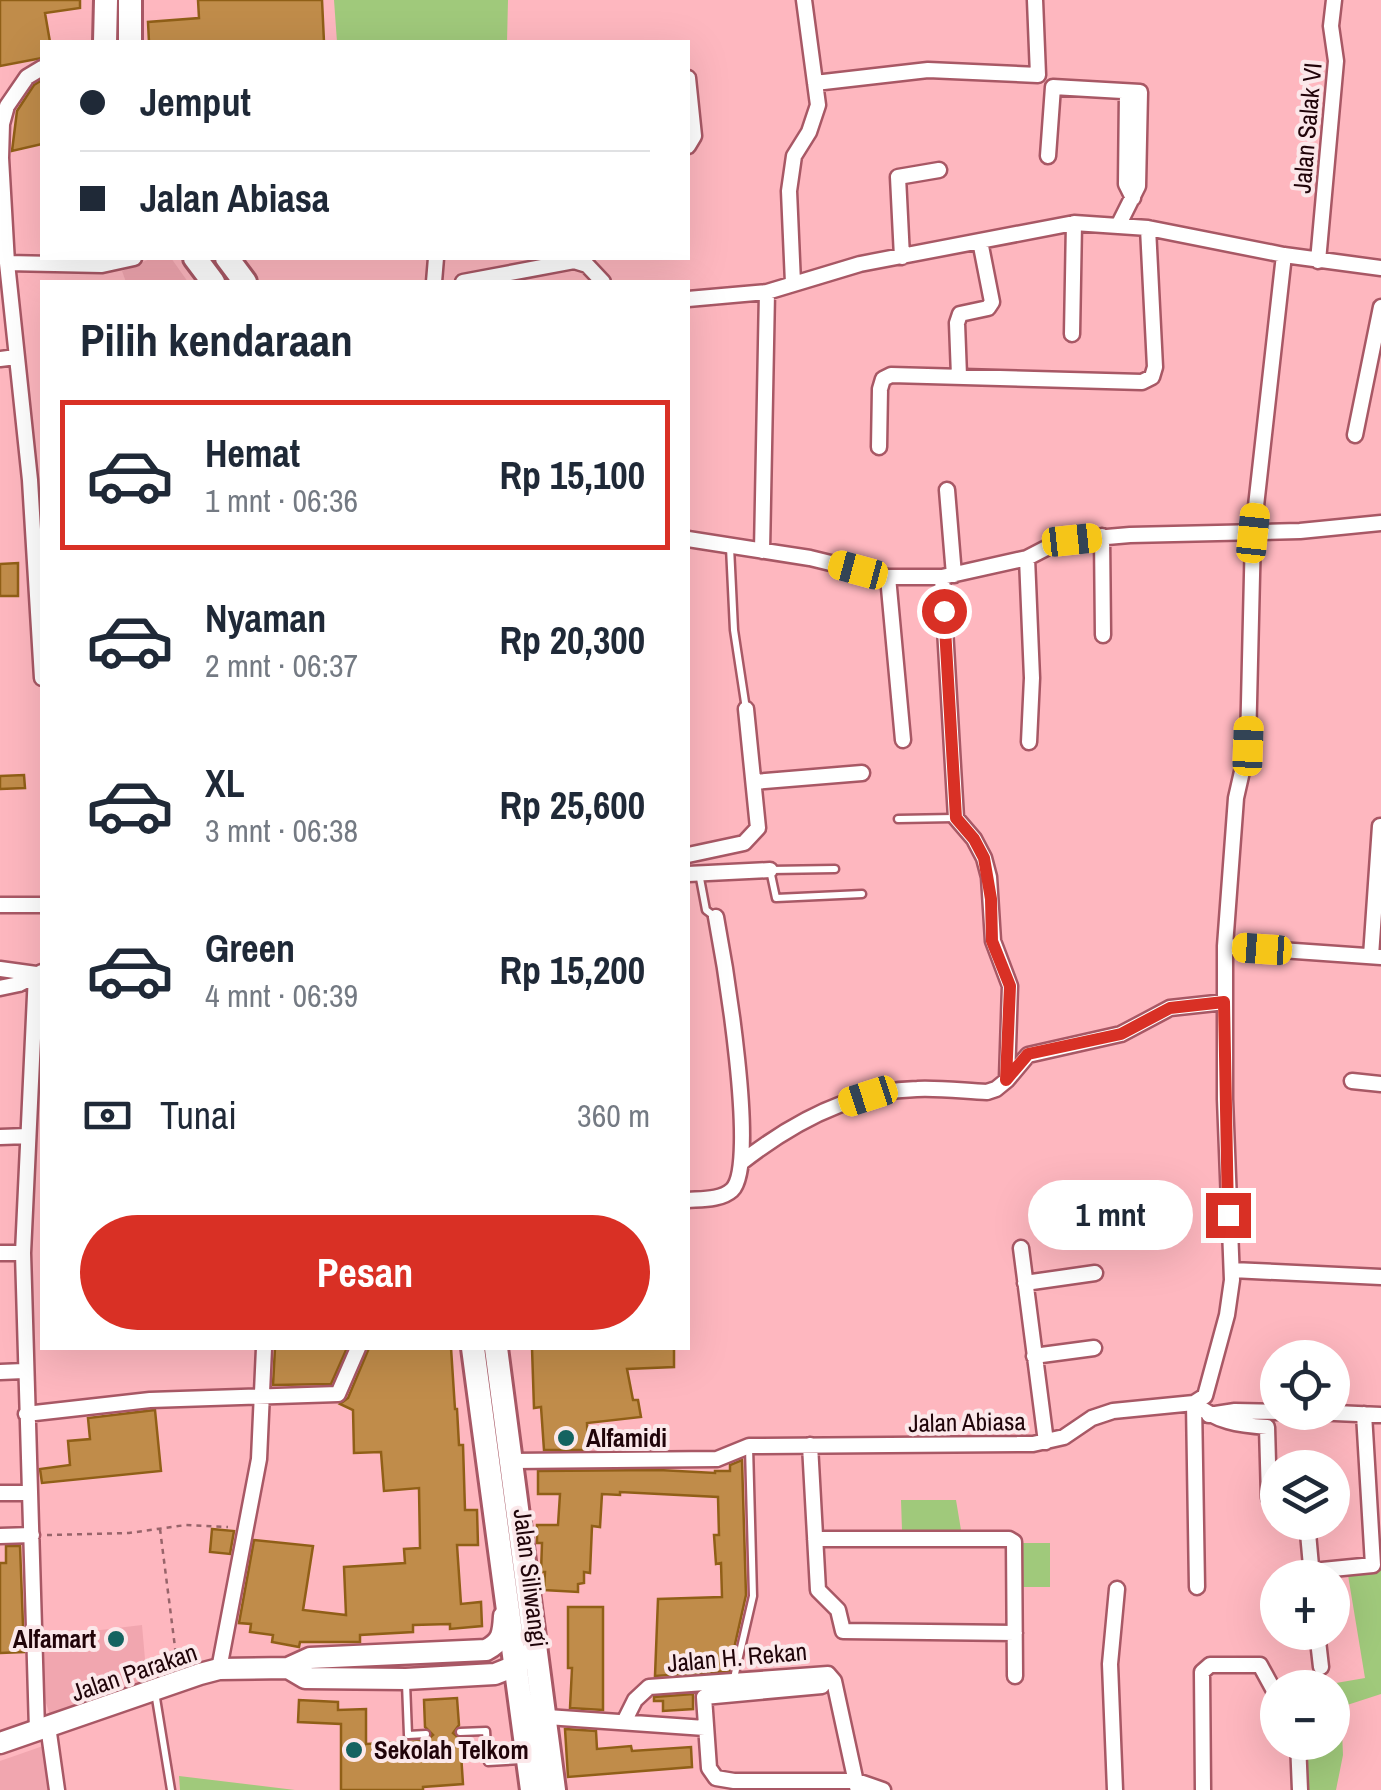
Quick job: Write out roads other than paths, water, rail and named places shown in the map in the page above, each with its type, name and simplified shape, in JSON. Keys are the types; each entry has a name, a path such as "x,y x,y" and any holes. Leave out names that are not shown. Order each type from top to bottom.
{"main road":[{"path":"105,40 106,0"},
{"path":"130,0 130,40"},
{"name":"Jalan Siliwangi","path":"473,1350 515,1666"},
{"name":"Jalan Siliwangi","path":"496,1350 537,1646"},
{"path":"537,1646 554,1790"},
{"path":"515,1666 532,1790"}],"street":[{"path":"793,283 789,190 794,156 815,119 818,105 804,0"},
{"path":"815,84 928,70 1038,75 1035,0"},
{"name":"Jalan Salak VI","path":"1318,260 1336,61 1334,0"},
{"path":"40,69 27,77 14,93 1,124 1,202 30,480 40,645"},
{"path":"1048,156 1053,87 1128,92 1126,184 1133,198 1118,226"},
{"path":"690,97 694,136 690,143"},
{"path":"902,256 897,179 901,175 939,170"},
{"path":"690,299 768,292 902,256 1074,223 1148,228 1284,255 1381,268"},
{"path":"1072,334 1074,223"},
{"path":"879,448 880,389 883,379 891,375 1142,382 1152,377 1156,366 1148,228"},
{"path":"959,376 960,314 988,308 992,302 980,241"},
{"path":"1194,1403 1205,1396 1212,1376 1228,1315 1232,1270 1226,1170 1225,946 1236,798 1248,746 1253,533 1284,255"},
{"path":"6,262 102,265 125,260"},
{"path":"470,280 551,260 587,265 601,280"},
{"path":"762,551 768,292"},
{"path":"1355,435 1381,307"},
{"path":"0,358 16,357"},
{"path":"947,490 956,818 984,858 991,899 992,941 1010,986 1006,1080"},
{"path":"690,539 810,558 888,577 948,576 1027,558 1058,542 1102,536 1253,533 1381,523"},
{"path":"1102,536 1102,635"},
{"path":"1027,558 1032,678 1029,742"},
{"path":"888,577 902,740"},
{"path":"690,854 729,848 752,837 758,828 746,709"},
{"path":"754,782 862,773"},
{"path":"1225,946 1376,956 1380,826"},
{"path":"693,873 770,870"},
{"path":"0,905 40,905"},
{"path":"690,1200 717,1198 730,1192 738,1181 742,1162 737,1047 716,916"},
{"path":"0,970 39,973"},
{"path":"0,988 19,984 39,973"},
{"path":"39,973 23,1253 24,1371 43,1728 57,1790"},
{"path":"742,1162 808,1116 868,1096 918,1089 987,1092 1006,1080 1028,1054 1121,1034 1170,1008 1224,1002"},
{"path":"1352,1081 1381,1084"},
{"path":"0,1136 28,1136"},
{"path":"1021,1248 1046,1442"},
{"path":"0,1254 23,1253"},
{"path":"1232,1270 1377,1273"},
{"path":"1024,1283 1095,1273"},
{"path":"1034,1356 1094,1348"},
{"path":"219,1669 259,1459 264,1350"},
{"path":"26,1414 150,1400 338,1394 357,1350"},
{"path":"0,1372 24,1371"},
{"path":"1194,1403 1209,1416 1234,1425 1268,1427 1268,1450"},
{"path":"1194,1403 1197,1587"},
{"name":"Jalan Abiasa","path":"512,1461 716,1459 749,1446 1046,1442 1064,1437 1102,1413 1194,1403"},
{"path":"1209,1416 1260,1412"},
{"path":"1350,1413 1381,1415"},
{"path":"1350,1568 1373,1565 1364,1414"},
{"path":"810,1445 818,1590 838,1610 843,1631 1016,1633"},
{"path":"0,1493 30,1493"},
{"path":"0,1536 32,1535"},
{"path":"815,1539 1008,1539 1017,1549 1015,1676"},
{"name":"Jalan Parakan","path":"0,1743 219,1669 288,1668 310,1658 486,1650 504,1634 504,1571"},
{"path":"1115,1790 1110,1664 1118,1589"},
{"name":"Jalan Siliwangi","path":"515,1666 537,1646"},
{"path":"1319,1650 1320,1667"},
{"path":"404,1656 406,1679"},
{"path":"1203,1790 1202,1672 1210,1664 1260,1665 1265,1670"},
{"name":"Jalan Parakan","path":"288,1668 305,1678 406,1679 495,1674 515,1666"},
{"name":"Jalan H. Rekan","path":"626,1720 635,1700 650,1686 828,1674 834,1681 857,1785"},
{"path":"822,1686 704,1697 709,1768 716,1778 734,1781 857,1785 883,1790"},
{"path":"547,1717 705,1728"},
{"path":"1299,1760 1300,1790"}],"lane":[{"path":"730,546 734,630 746,709"},
{"path":"898,819 956,818"},
{"path":"834,869 770,870 776,898 862,894"},
{"path":"693,873 706,910 716,916"},
{"path":"734,1679 753,1596 749,1446"},
{"path":"406,1679 408,1735 426,1734"},
{"path":"154,1690 170,1790"},
{"path":"460,1732 486,1731 488,1762 527,1760"}],"place":[{"name":"Alfamidi","path":"566,1438"},
{"name":"Alfamart","path":"116,1639"},
{"name":"Sekolah Telkom","path":"354,1750"}]}
